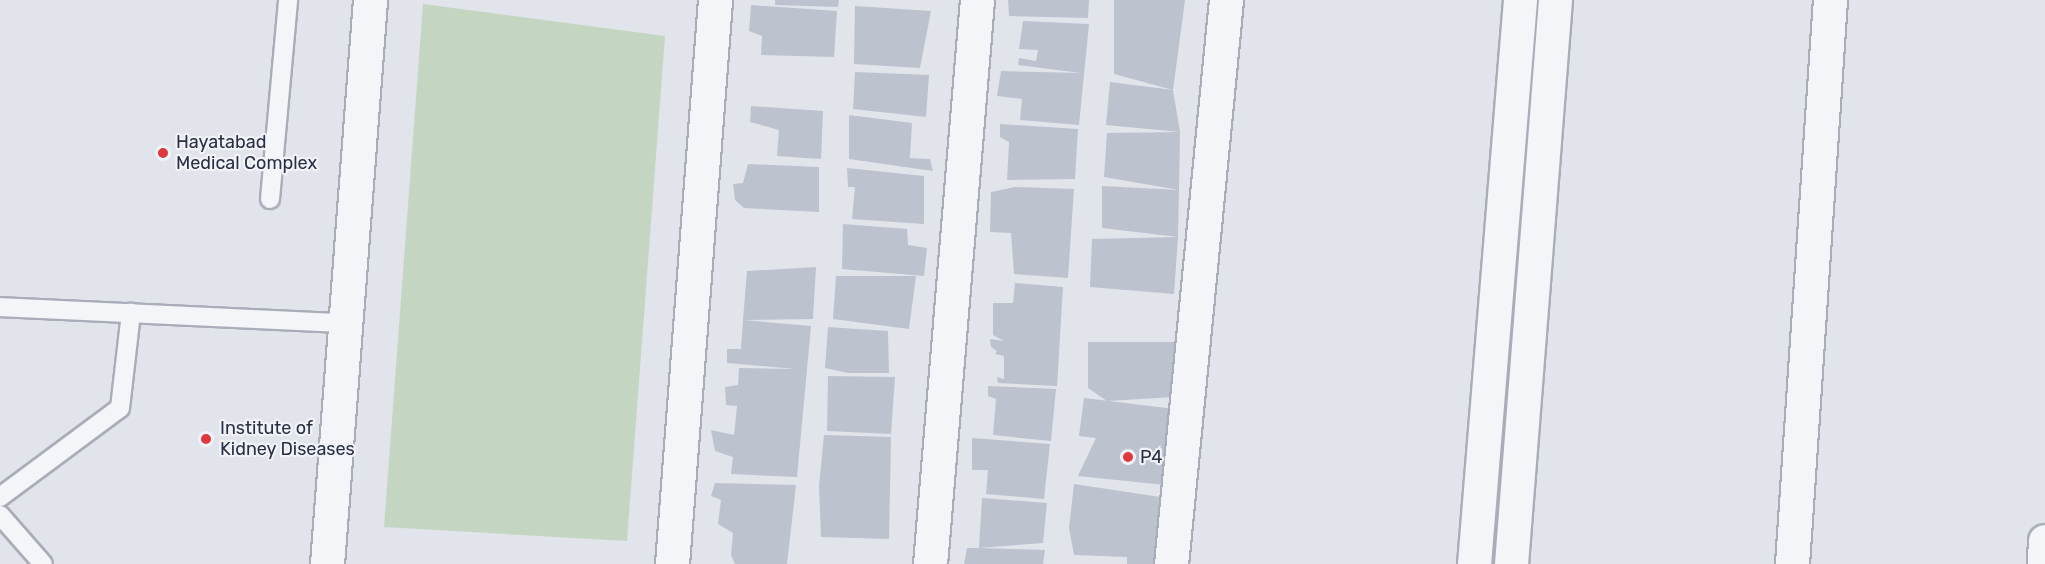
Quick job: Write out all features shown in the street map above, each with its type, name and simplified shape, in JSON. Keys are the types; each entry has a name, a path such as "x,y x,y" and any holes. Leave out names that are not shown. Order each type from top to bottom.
{"street":[{"path":"327,564 370,0"},
{"path":"672,564 715,0"},
{"path":"930,564 977,0"},
{"path":"1172,564 1226,0"},
{"path":"1474,564 1520,0"},
{"path":"1511,564 1555,0"},
{"path":"1792,564 1830,0"},
{"path":"1486,417 1523,418"},
{"path":"2044,564 2045,540"}],"lane":[{"path":"270,199 288,0"},
{"path":"0,307 344,323"},
{"path":"0,497 120,408 131,313"},
{"path":"0,514 43,564"}],"green space":[{"path":"423,4 665,36 627,541 384,527"}],"building":[{"path":"775,0 839,0 838,7 775,5"},
{"path":"1008,0 1089,0 1088,18 1009,16"},
{"path":"1114,0 1185,0 1173,90 1114,74"},
{"path":"751,5 837,11 834,57 761,55 762,36 749,31"},
{"path":"855,6 931,11 920,68 854,64"},
{"path":"1023,21 1089,24 1079,125 1020,120 1022,99 997,96 1001,71 1081,73 1018,65 1019,58 1036,61 1038,50 1019,49"},
{"path":"855,72 929,75 926,117 853,109"},
{"path":"1110,82 1173,90 1180,132 1106,125"},
{"path":"751,106 823,111 821,159 777,156 779,130 750,122"},
{"path":"849,115 912,123 910,158 930,159 933,171 849,159"},
{"path":"1000,124 1078,129 1075,179 1007,180 1009,142 1000,137"},
{"path":"1180,132 1179,190 1104,177 1107,133"},
{"path":"748,164 819,167 819,212 744,208 735,200 733,184 743,183"},
{"path":"847,168 924,176 924,224 852,219 855,187 848,187"},
{"path":"1102,186 1179,190 1178,237 1102,228"},
{"path":"1015,187 1074,189 1068,278 1014,274 1011,233 990,232 991,192"},
{"path":"843,224 907,229 908,245 927,248 924,276 842,269"},
{"path":"1178,237 1174,294 1090,287 1092,239"},
{"path":"816,267 813,319 743,320 747,271"},
{"path":"836,276 916,276 909,329 833,319"},
{"path":"1015,283 1063,287 1057,386 998,383 997,377 1004,379 1004,356 995,354 997,351 991,347 990,339 1004,341 993,335 993,303 1013,303"},
{"path":"743,320 811,326 797,477 731,474 733,457 715,451 711,430 734,435 737,406 726,405 725,387 738,385 739,368 796,369 727,363 727,349 741,349"},
{"path":"828,327 888,331 889,373 848,373 825,368"},
{"name":"P4","path":"1088,342 1176,342 1174,397 1107,401 1088,388"},
{"path":"828,376 895,377 891,434 827,431"},
{"path":"988,386 1056,389 1051,441 993,435 996,399 988,396"},
{"name":"P4","path":"1084,398 1175,409 1165,485 1078,476 1096,438 1079,436"},
{"path":"824,435 891,437 889,539 821,537 819,486"},
{"path":"972,438 1050,444 1044,499 986,494 988,470 972,470"},
{"path":"715,483 796,485 787,564 735,564 731,555 733,533 718,524 721,500 711,496"},
{"name":"P4","path":"1074,484 1167,498 1162,564 1127,564 1127,557 1074,555 1069,528"},
{"path":"982,498 1047,503 1043,543 979,548"},
{"path":"967,548 1045,550 1043,564 964,564"}],"place":[{"name":"Hayatabad Medical Complex","path":"163,153"},
{"name":"Institute of Kidney Diseases","path":"206,439"},
{"name":"P4","path":"1128,457"}]}
